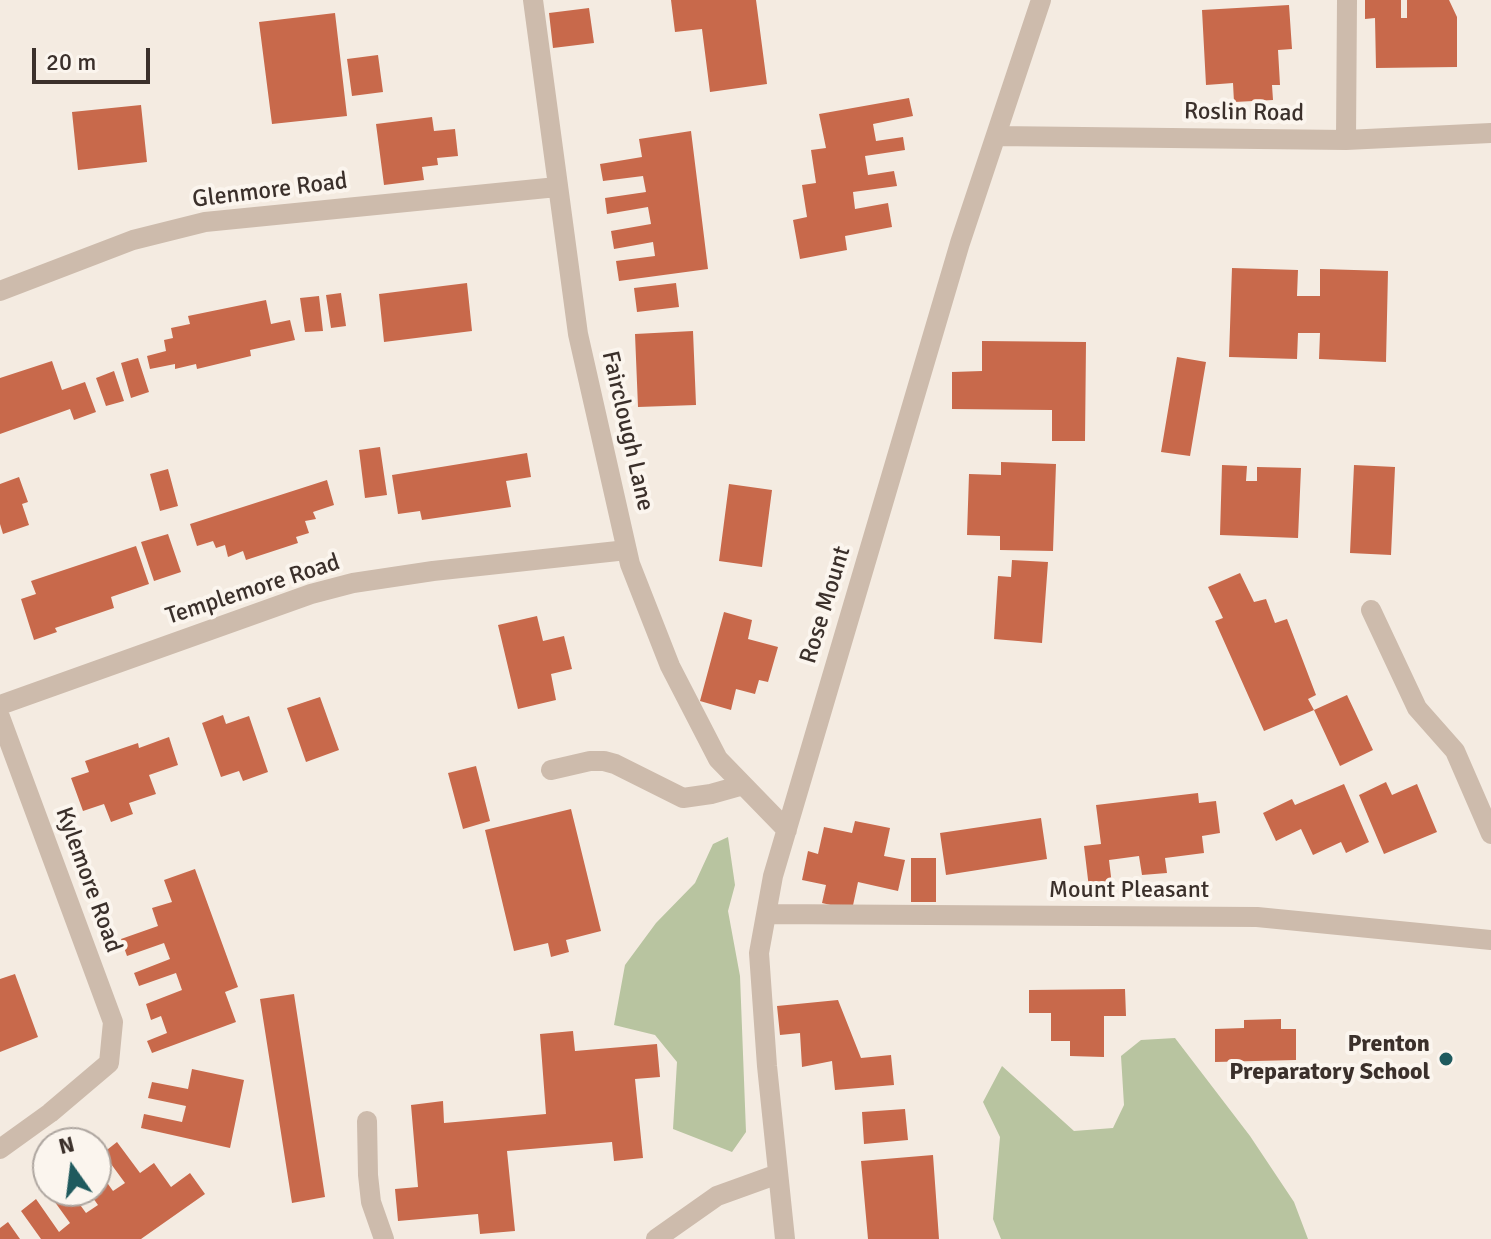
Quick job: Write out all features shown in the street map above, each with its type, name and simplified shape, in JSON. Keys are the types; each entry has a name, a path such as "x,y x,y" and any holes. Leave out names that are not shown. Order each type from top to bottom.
{"street":[{"name":"Fairclough Lane","path":"533,0 578,334 630,564 670,666 718,759 787,830"},
{"name":"Rose Mount","path":"785,1239 759,953 773,876 960,243 1041,0"},
{"path":"1346,140 1347,0"},
{"name":"Roslin Road","path":"996,136 1346,140 1491,133"},
{"name":"Glenmore Road","path":"0,291 133,240 205,222 557,187"},
{"name":"Templemore Road","path":"0,705 311,594 339,587 433,571 627,550"},
{"path":"1371,610 1417,708 1455,751 1491,834"},
{"name":"Kylemore Road","path":"0,717 113,1022 109,1063 50,1113 0,1149"},
{"path":"551,770 604,761 683,798 743,785"},
{"name":"Mount Pleasant","path":"766,914 1257,917 1491,940"},
{"path":"367,1121 371,1202 384,1239"},
{"path":"656,1239 717,1196 778,1174"}],"green space":[{"path":"728,837 735,885 728,911 740,976 746,1132 732,1152 673,1129 677,1062 655,1035 614,1025 625,965 656,923 695,883 713,844"},
{"path":"1175,1038 1250,1136 1294,1202 1308,1239 1001,1239 993,1219 1000,1137 983,1102 1002,1066 1074,1131 1113,1128 1124,1105 1121,1056 1141,1040"}],"building":[{"path":"671,0 756,0 767,84 710,92 702,29 675,32"},
{"path":"1365,0 1401,0 1401,18 1407,18 1407,0 1449,0 1457,17 1457,67 1376,68 1375,18 1365,19"},
{"path":"1289,5 1292,49 1278,50 1280,85 1272,85 1273,100 1234,102 1233,83 1206,85 1202,10"},
{"path":"589,8 594,43 553,48 549,13"},
{"path":"335,13 347,116 272,124 259,22"},
{"path":"378,55 383,92 352,96 347,59"},
{"path":"909,98 913,116 873,124 876,141 903,137 905,150 865,156 868,175 894,171 897,186 853,192 855,209 888,203 892,227 845,236 847,250 800,259 793,220 807,217 802,185 816,183 811,150 826,148 819,114"},
{"path":"141,105 147,162 78,170 72,112"},
{"path":"432,117 434,131 455,129 458,156 437,158 438,165 422,167 424,180 384,185 376,124"},
{"path":"691,131 708,269 619,281 616,261 655,256 653,242 614,249 611,231 651,224 648,207 607,214 605,198 646,192 643,176 603,181 600,164 642,157 639,139"},
{"path":"1232,268 1298,270 1297,296 1320,296 1320,269 1388,271 1386,362 1319,359 1320,333 1298,333 1297,359 1229,357"},
{"path":"467,283 472,331 384,342 379,294"},
{"path":"676,283 679,307 637,312 634,288"},
{"path":"341,293 346,326 331,328 326,295"},
{"path":"319,296 323,331 305,332 300,298"},
{"path":"266,300 271,324 290,320 295,340 250,350 251,356 197,369 196,364 175,369 175,364 150,369 147,356 166,351 164,340 173,338 171,328 190,324 188,316"},
{"path":"693,331 696,405 638,407 635,334"},
{"path":"982,341 1086,342 1085,441 1052,441 1052,410 952,409 952,372 982,371"},
{"path":"1177,357 1206,362 1190,456 1161,452"},
{"path":"138,358 149,392 131,398 121,363"},
{"path":"52,361 62,390 85,382 96,412 74,420 70,409 0,434 0,378"},
{"path":"114,371 124,401 106,406 96,378"},
{"path":"380,447 387,495 365,498 359,450"},
{"path":"527,453 531,477 506,481 511,507 422,520 420,511 398,514 392,475"},
{"path":"1001,462 1056,464 1053,551 1000,550 1000,536 967,535 969,474 1001,475"},
{"path":"1222,465 1247,466 1246,481 1257,481 1257,467 1301,468 1298,538 1220,535"},
{"path":"1354,465 1395,467 1391,555 1350,553"},
{"path":"168,469 178,506 160,511 150,474"},
{"path":"19,477 28,502 22,504 29,525 3,534 0,484"},
{"path":"327,480 334,505 313,512 316,519 305,521 309,533 296,537 298,543 246,560 243,551 228,557 225,545 216,548 213,541 197,546 190,524"},
{"path":"729,484 772,490 762,567 719,561"},
{"path":"168,534 181,572 154,581 141,542"},
{"path":"136,546 149,584 111,597 114,608 55,628 57,632 34,640 21,599 36,594 31,581"},
{"path":"1012,560 1048,562 1042,643 994,639 998,576 1011,577"},
{"path":"1240,573 1254,602 1266,599 1275,623 1287,619 1316,695 1308,699 1314,710 1264,731 1215,621 1223,618 1208,587"},
{"path":"724,612 752,620 748,639 778,647 768,682 759,680 755,694 736,689 731,710 700,701"},
{"path":"537,616 543,641 564,636 572,669 551,674 556,700 518,709 498,625"},
{"path":"1347,695 1373,750 1340,766 1314,710"},
{"path":"320,697 339,750 306,762 287,708"},
{"path":"223,715 226,724 249,716 268,772 243,781 239,771 221,777 202,723"},
{"path":"169,737 178,765 149,775 156,794 129,803 133,814 111,822 104,804 83,811 71,778 89,772 85,761 138,743 139,748"},
{"path":"476,766 490,821 463,829 448,773"},
{"path":"1386,782 1392,795 1417,784 1437,832 1384,854 1359,795"},
{"path":"1344,784 1369,842 1346,853 1341,842 1313,855 1301,829 1276,841 1263,813 1292,799 1295,805"},
{"path":"1198,793 1199,803 1216,801 1220,833 1202,836 1204,853 1165,858 1167,873 1142,875 1139,856 1109,860 1112,885 1089,888 1084,846 1101,844 1096,805"},
{"path":"571,809 601,931 566,940 569,952 551,957 548,943 514,951 485,830"},
{"path":"1041,818 1047,859 946,875 940,833"},
{"path":"855,821 890,828 884,856 905,860 898,891 858,882 852,910 822,903 826,885 802,880 808,851 818,854 824,827 852,833"},
{"path":"911,858 936,858 936,902 911,902"},
{"path":"195,869 238,987 225,992 236,1022 152,1053 147,1041 167,1033 161,1016 151,1020 146,1004 182,990 176,973 139,986 134,973 170,959 164,943 127,956 121,939 158,926 152,908 172,902 164,880"},
{"path":"15,974 38,1037 0,1052 0,979"},
{"path":"1125,989 1126,1016 1104,1016 1104,1057 1070,1056 1070,1041 1051,1041 1051,1013 1029,1013 1029,990"},
{"path":"294,994 325,1197 292,1203 260,999"},
{"path":"838,1000 861,1058 891,1055 894,1085 835,1090 832,1061 802,1067 800,1033 780,1035 777,1006"},
{"path":"1281,1019 1281,1029 1296,1029 1296,1060 1215,1062 1215,1029 1244,1028 1244,1020"},
{"path":"573,1031 575,1051 657,1044 660,1077 635,1079 643,1158 614,1161 612,1142 507,1151 515,1231 480,1234 478,1214 398,1221 395,1189 418,1187 411,1105 443,1101 444,1123 546,1114 540,1034"},
{"path":"192,1069 244,1080 230,1148 141,1128 144,1114 182,1122 186,1106 148,1098 152,1082 188,1089"},
{"path":"905,1109 908,1140 864,1144 862,1112"},
{"path":"117,1142 140,1173 154,1163 171,1187 190,1173 205,1194 141,1239 41,1239 21,1211 32,1202 32,1207 42,1207 59,1232 70,1223 58,1207 82,1207 86,1213 95,1207 112,1207 112,1190 125,1183 112,1165 112,1146"},
{"path":"933,1155 939,1239 868,1239 861,1161"},
{"path":"8,1222 20,1239 0,1239 0,1228"}],"place":[{"name":"Prenton Preparatory School","path":"1446,1059"}]}
